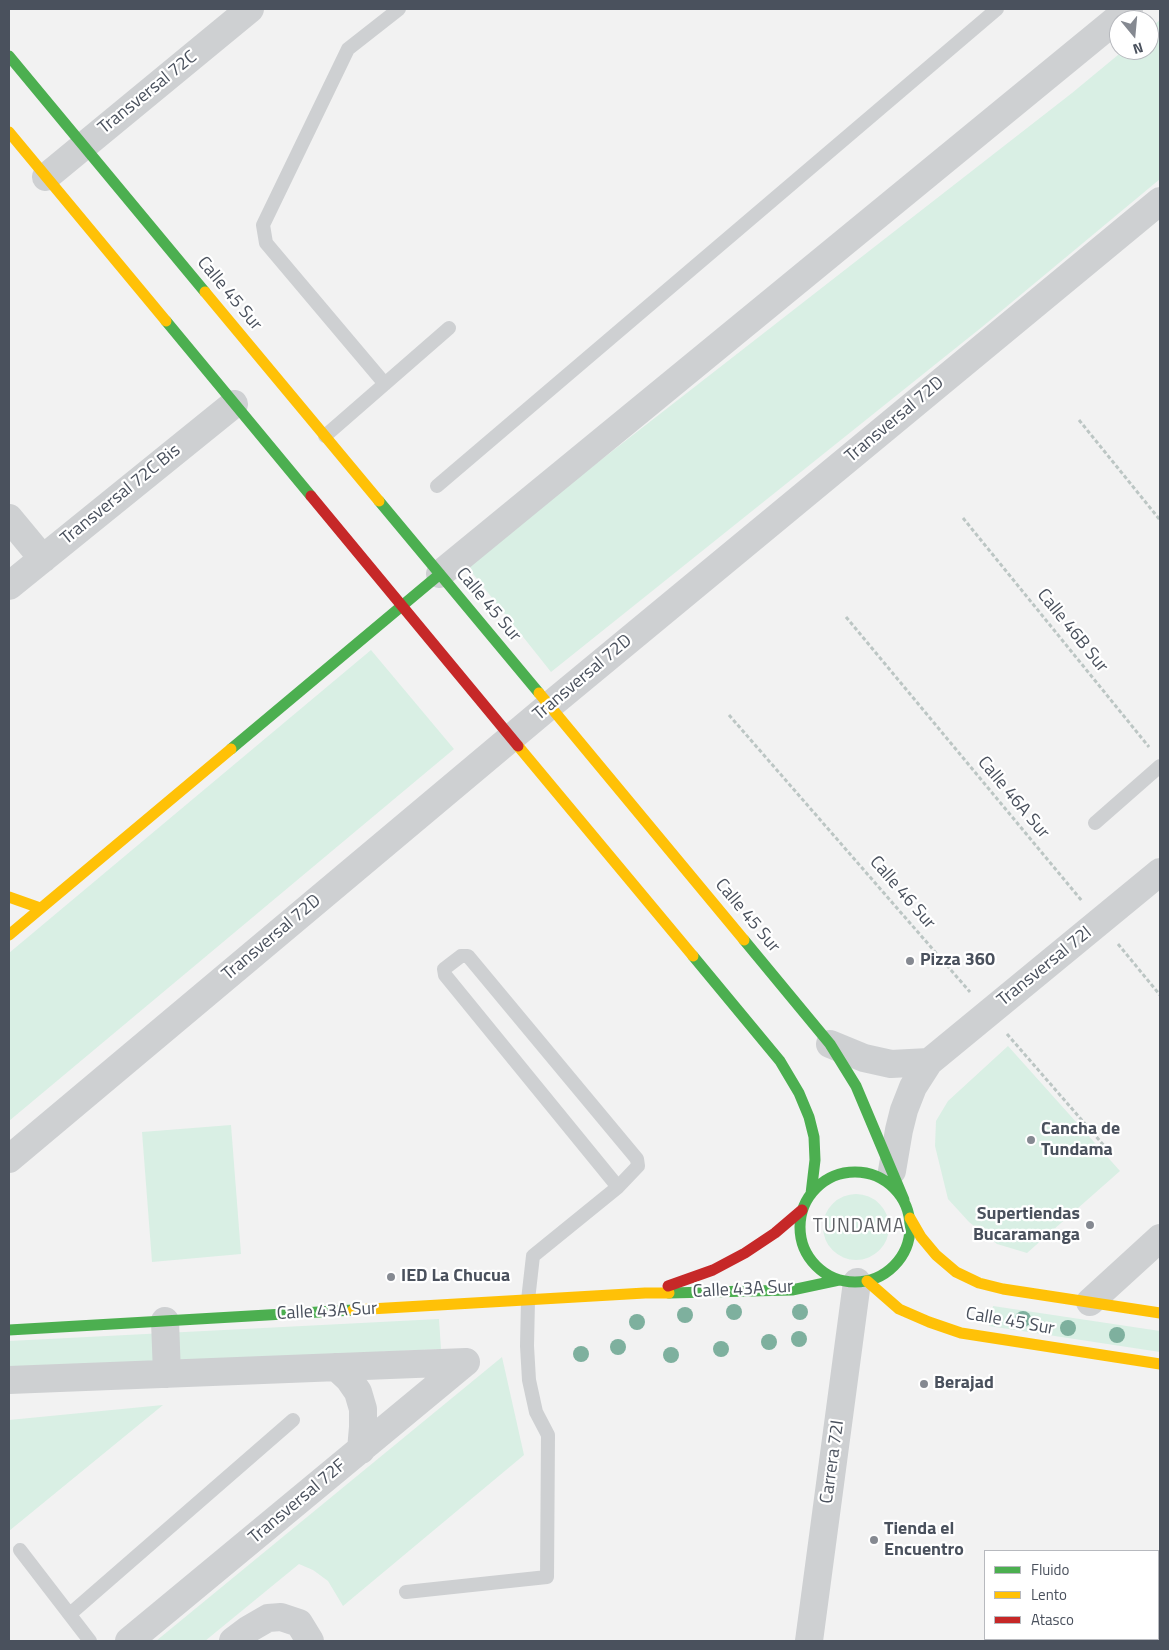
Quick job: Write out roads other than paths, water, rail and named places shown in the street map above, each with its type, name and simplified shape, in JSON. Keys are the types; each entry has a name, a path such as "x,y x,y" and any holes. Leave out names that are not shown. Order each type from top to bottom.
{"street":[{"name":"Transversal 72C","path":"46,177 250,9"},
{"path":"9,934 440,574 1129,9"},
{"name":"Calle 45 Sur","path":"9,56 830,1044 856,1086 904,1200"},
{"path":"9,132 780,1061 799,1093 809,1117 814,1137 815,1160 811,1194"},
{"name":"Transversal 72D","path":"9,1159 550,706 1160,201"},
{"name":"Transversal 72C Bis","path":"9,586 234,404"},
{"path":"9,518 42,559"},
{"name":"Transversal 72I","path":"892,1171 904,1110 913,1087 929,1062 1160,872"},
{"path":"9,897 40,908"},
{"path":"830,1044 864,1058 891,1064 929,1062"},
{"path":"859,1172 877,1176 893,1186 904,1200 910,1218 910,1235 905,1250 896,1264 883,1275 854,1281 824,1273 811,1260 802,1245 800,1228 802,1210 811,1194 824,1181 841,1174 859,1172"},
{"name":"Calle 43A Sur","path":"645,1293 680,1283 713,1270 745,1253 775,1233 802,1210"},
{"name":"Calle 45 Sur","path":"910,1218 921,1237 936,1255 956,1272 979,1283 1003,1289 1160,1313"},
{"path":"1090,1302 1160,1238"},
{"name":"Calle 45 Sur","path":"854,1281 899,1309 929,1322 961,1332 1160,1364"},
{"name":"Calle 43A Sur","path":"9,1330 645,1293 792,1290 854,1281"},
{"name":"Carrera 72I","path":"809,1641 854,1281"},
{"path":"165,1321 167,1374"},
{"name":"Transversal 72F","path":"129,1641 466,1362 336,1367"},
{"path":"9,1380 336,1367 349,1379 358,1392 363,1409 364,1427 361,1450"},
{"path":"233,1641 249,1628 268,1618 281,1617 304,1632"}],"lane":[{"path":"385,384 266,242 263,225 348,49 399,9"},
{"path":"437,486 997,9"},
{"path":"325,436 449,328"},
{"path":"1095,823 1157,759"},
{"path":"406,1592 547,1577 548,1435 536,1412 529,1380 528,1300 533,1256 618,1187 638,1166 637,1159 468,956 461,956 444,969 444,976 618,1187"},
{"path":"70,1614 293,1420"},
{"path":"20,1550 90,1641"}],"place":[{"name":"Pizza 360","path":"910,961"},
{"name":"Cancha de Tundama","path":"1031,1140"},
{"name":"Supertiendas Bucaramanga","path":"1090,1225"},
{"name":"IED La Chucua","path":"391,1277"},
{"name":"Berajad","path":"924,1384"},
{"name":"Tienda el Encuentro","path":"874,1540"}],"district":[{"name":"TUNDAMA","path":"859,1227"}]}
